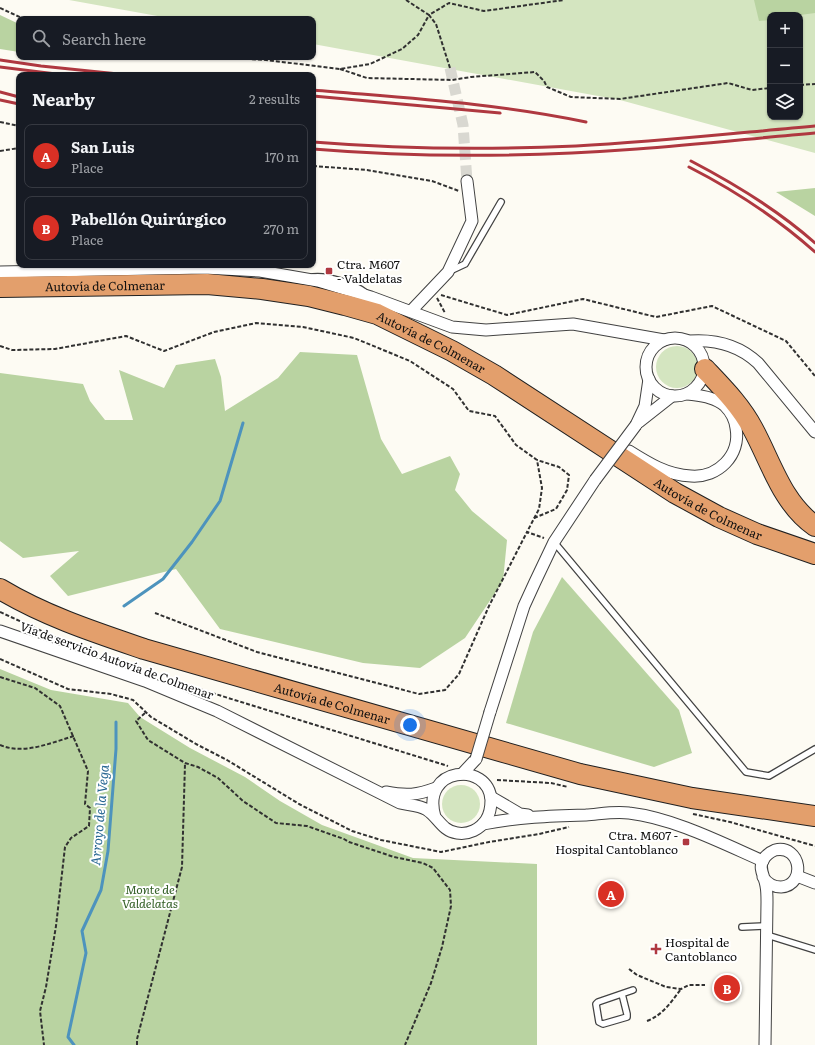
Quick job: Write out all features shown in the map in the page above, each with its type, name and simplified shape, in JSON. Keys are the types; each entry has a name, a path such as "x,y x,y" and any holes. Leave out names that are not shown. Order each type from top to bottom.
{"highway":[{"name":"Autovía de Colmenar","path":"0,287 207,284 262,289 301,295 345,304 376,314 452,351 494,375 669,489 718,517 757,534 815,554"},
{"path":"705,369 733,398 753,428 783,490 795,508 815,526"},
{"name":"Autovía de Colmenar","path":"0,589 18,600 81,628 137,646 580,774 692,798 815,816"}],"street":[{"path":"411,311 448,272 472,221 467,181"},
{"path":"0,272 204,268 260,271 318,281 371,297 452,327 486,330 573,324 664,340 708,340 742,350 758,363 815,432"},
{"path":"664,340 652,350 647,358 645,370 654,387 662,393 678,397 688,394 695,389 702,379 705,369 701,353 690,341"},
{"path":"479,779 476,759 524,606 554,542 595,480 636,425 645,406 649,379"},
{"path":"576,428 611,440 655,467 692,476 710,474 718,470 728,461 735,450 737,442 735,423 732,415 726,407 719,402 712,398 688,394"},
{"path":"636,425 672,396"},
{"name":"Vía de servicio Autovía de Colmenar","path":"0,631 144,682 217,711 400,803 425,808 435,817"},
{"path":"462,774 476,759"},
{"path":"452,775 471,775 479,779 488,790 491,797 489,816 483,824 475,830 466,833 457,833 448,830 440,824 435,817 432,807 432,797 436,788 443,780 452,775"},
{"path":"374,790 399,795 418,794 436,788"},
{"path":"491,797 520,814 542,816"},
{"path":"483,824 503,820 542,816 628,813 656,819 711,837 763,861"},
{"path":"765,1045 767,902 766,885 761,869 763,861 768,854 772,851 784,850 789,852 796,860 798,865 797,876 792,883 779,887 772,893 767,902"},
{"path":"764,876 769,883 779,887"},
{"path":"797,876 815,883"}],"lane":[{"path":"448,272 465,264 501,202"},
{"path":"554,542 746,772 769,776 815,749"},
{"path":"742,927 767,931 815,950"},
{"path":"622,994 627,1017 603,1024 600,1022 596,1004 598,1002 633,990"}],"path":[{"path":"406,0 429,15 436,24 450,68"},
{"path":"340,69 370,64 402,49 418,35 429,15 449,3 484,11 564,0"},
{"path":"0,8 17,16"},
{"path":"266,60 340,69 367,78 452,80 535,72 544,81 547,87 571,97 620,99 728,83 752,90 767,88"},
{"path":"803,86 815,84"},
{"path":"0,122 16,125"},
{"path":"0,151 16,148"},
{"path":"316,166 367,170 432,181 458,191 468,193"},
{"path":"430,291 508,315 583,299 656,317 712,306 786,341 815,376"},
{"path":"0,346 12,350 55,349 126,336 164,351 214,332 256,323 302,327 354,338 410,361 453,389 468,411 495,416 516,445 537,460 559,467 569,475 567,490 556,509 534,518"},
{"path":"155,613 257,652 272,656 419,694 445,690 459,674 489,606 539,509 542,488 537,460"},
{"path":"527,532 554,542"},
{"path":"0,612 64,641"},
{"path":"0,659 68,689 111,694 133,700 145,713 196,744 227,760 299,804 352,831 381,840 441,852 539,834 576,825"},
{"path":"0,677 35,688 60,706 88,771 85,804 90,808 89,826 71,838 65,846 56,926 46,988 40,1011 44,1045"},
{"path":"181,684 449,766"},
{"path":"145,713 136,721 148,740 185,763 198,767 218,778 243,801 276,823 307,826 349,842 394,857 423,863 433,868 450,890 451,906 442,947 431,983 405,1045"},
{"path":"0,745 26,750 74,736"},
{"path":"137,1045 182,867 185,763"},
{"path":"629,969 636,975 666,987 681,989"},
{"path":"647,1021 662,1013 681,989 689,985 705,985"}],"green space":[{"path":"69,0 815,0 815,153 620,100 316,45 316,16 157,16"},
{"path":"754,0 815,0 815,13 803,15 803,12 767,12 767,20 759,21"},
{"path":"0,15 16,23 16,52 0,49"},
{"path":"815,188 815,216 776,192"},
{"path":"677,346 692,352 698,367 692,382 677,388 662,382 656,367 662,352"},
{"path":"300,352 357,355 381,439 402,474 450,456 460,474 455,490 472,511 507,540 503,581 465,638 420,668 363,663 220,629 176,569 68,596 50,576 79,551 23,558 0,541 0,373 83,384 90,401 105,420 133,420 119,370 164,388 176,365 215,359 221,377 225,411 278,378"},
{"path":"562,577 679,710 692,753 654,767 506,723 533,632"},
{"name":"Monte de Valdelatas","path":"0,669 51,690 128,703 140,717 190,748 245,777 280,801 322,825 413,858 537,864 537,1045 0,1045"},
{"path":"457,785 465,785 475,790 479,797 479,811 475,818 465,823 457,823 447,818 445,815 442,808 442,800 447,790 450,788"}],"waterway":[{"path":"124,606 163,579 192,542 220,501 243,423"},
{"name":"Arroyo de la Vega","path":"74,1045 68,1037 86,953 82,931 101,890 108,851 116,749 116,722"}],"tunnel":[{"path":"450,68 463,125 467,181"}],"railway":[{"path":"0,60 99,72"},
{"path":"0,67 40,72"},
{"path":"316,90 484,106 552,115 586,122"},
{"path":"0,92 16,96"},
{"path":"316,96 500,113"},
{"path":"0,100 16,103"},
{"path":"316,142 412,147 477,148 576,146 815,126"},
{"path":"316,149 434,155 556,154 659,147 815,133"},
{"path":"691,161 756,198 815,243"},
{"path":"689,167 755,205 815,252"}],"place":[{"name":"Ctra. M607 - Valdelatas","path":"329,271"},
{"name":"Ctra. M607 - Hospital Cantoblanco","path":"686,842"},
{"name":"San Luis","path":"611,894"},
{"name":"Hospital de Cantoblanco","path":"656,949"},
{"name":"Pabellón Quirúrgico","path":"727,988"}]}
